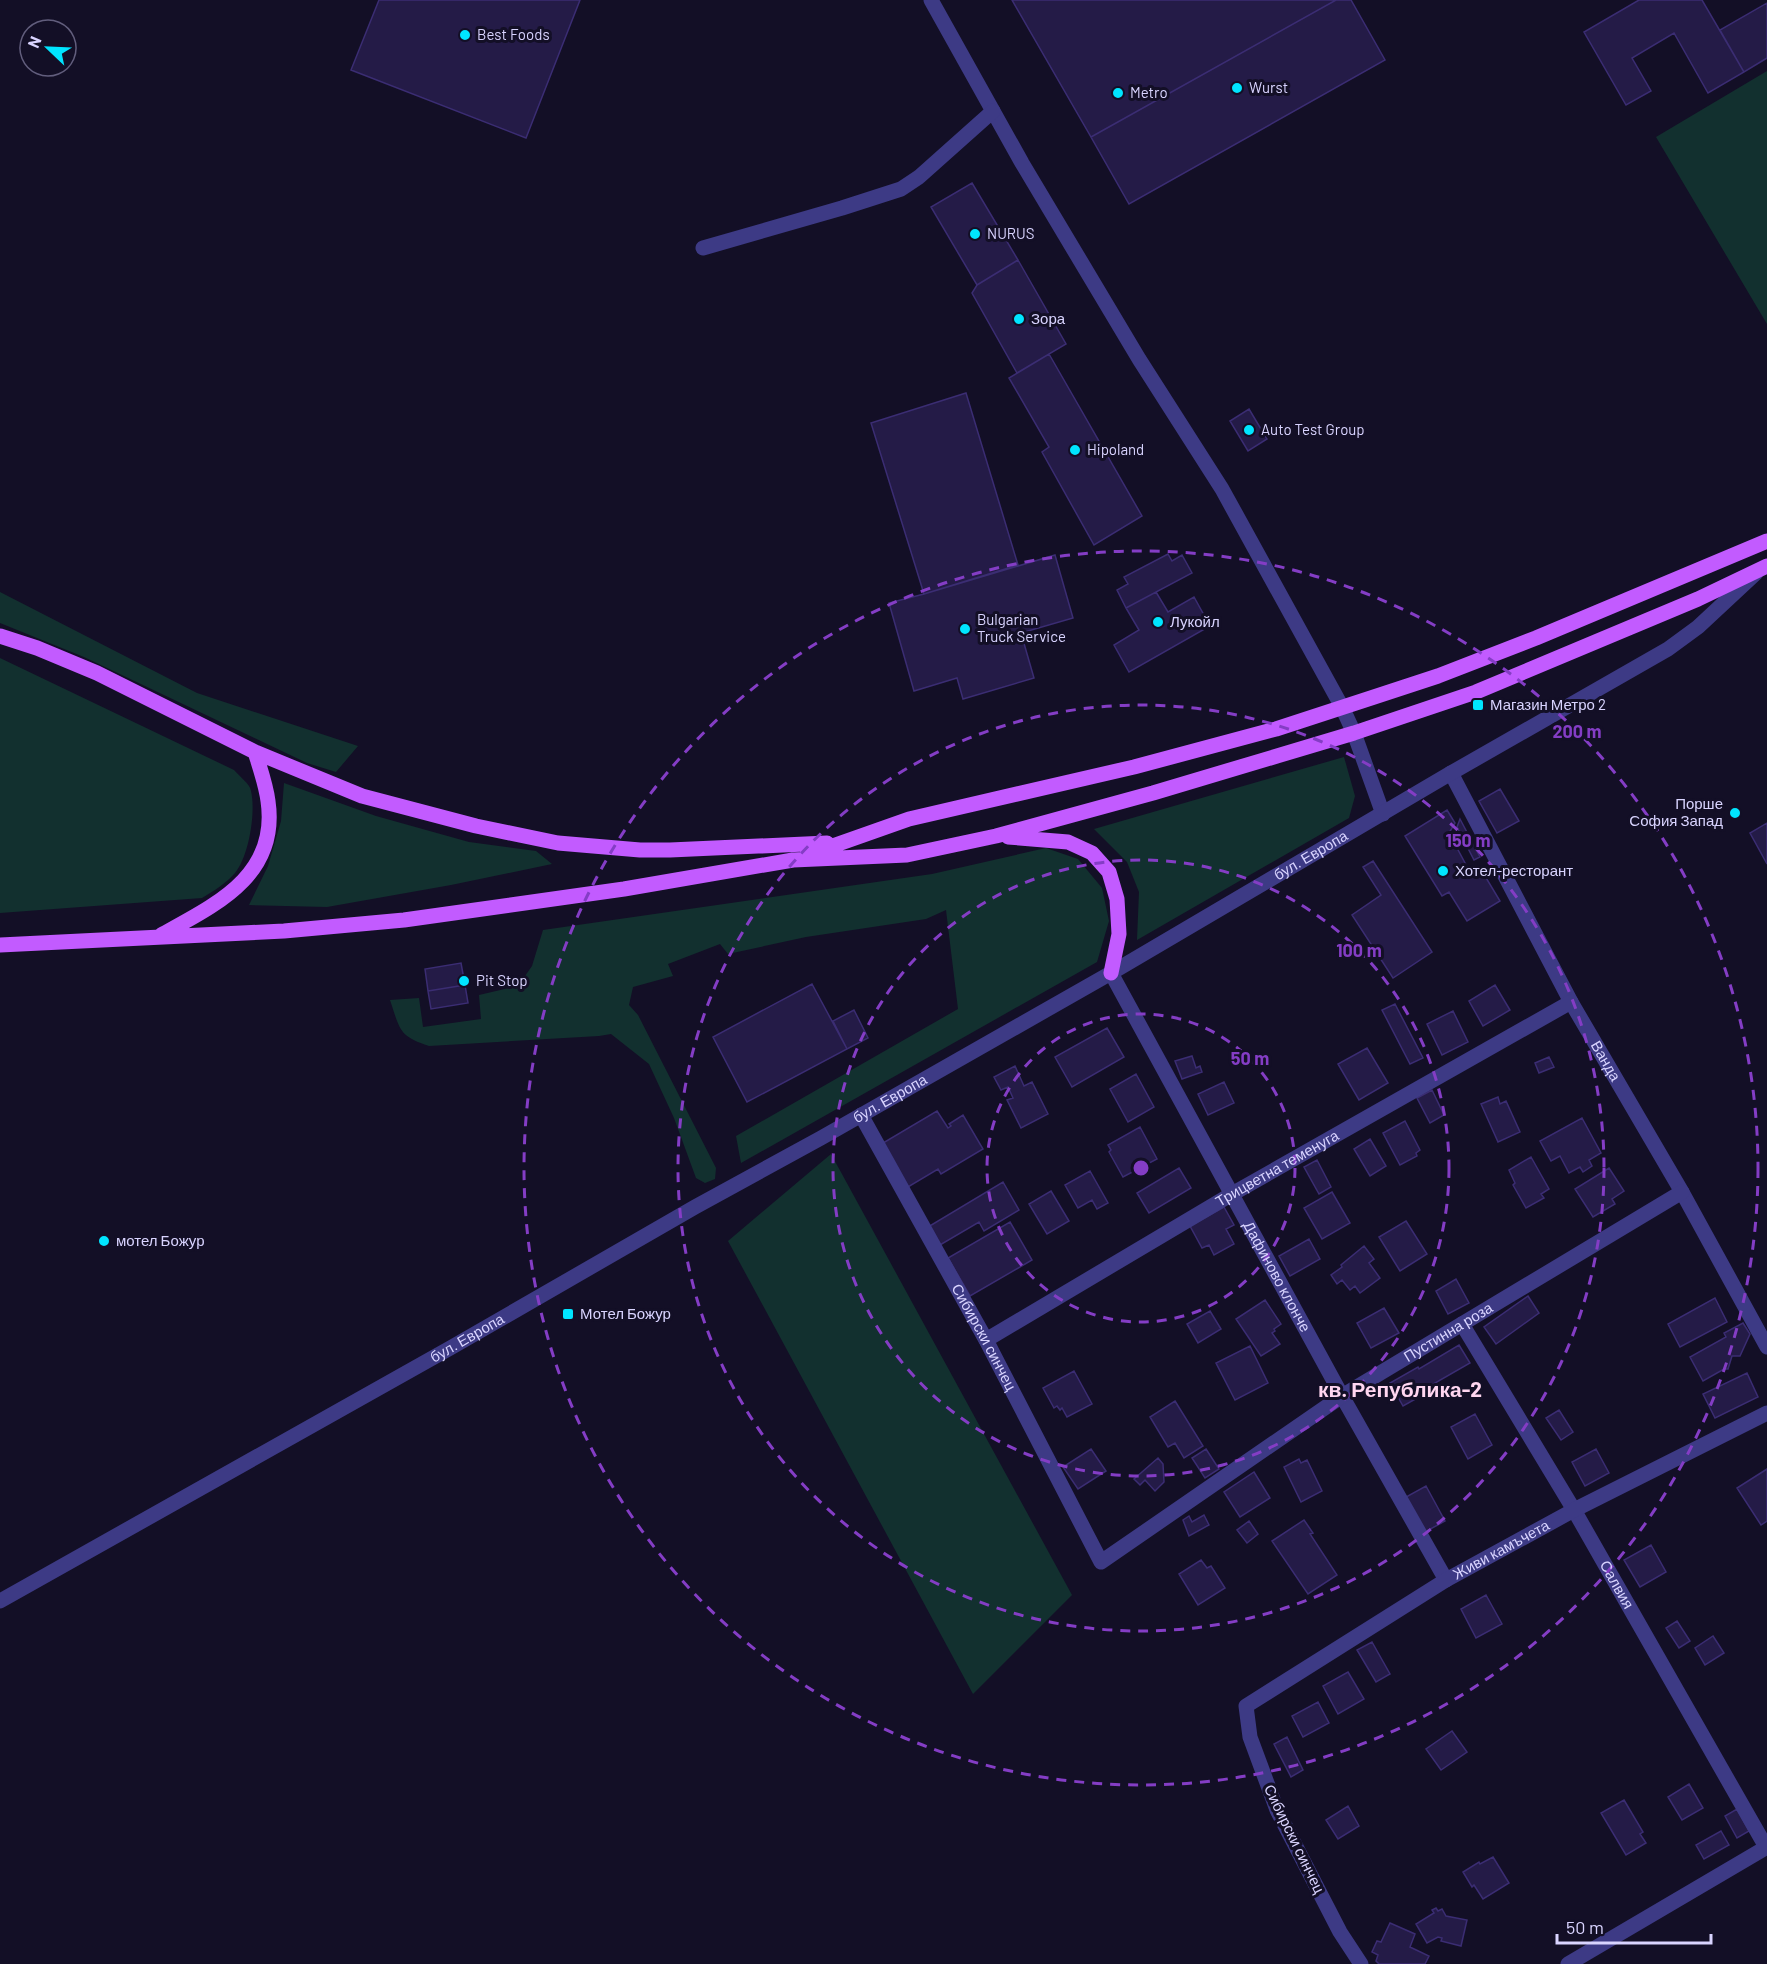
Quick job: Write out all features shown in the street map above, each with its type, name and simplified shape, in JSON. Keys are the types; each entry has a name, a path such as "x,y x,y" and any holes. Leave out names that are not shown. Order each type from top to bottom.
{"main road":[{"path":"793,860 909,819 1134,767 1276,729 1438,676 1536,638 1767,541"},
{"path":"0,945 284,932 405,920 624,889 793,860 907,855 996,836 1354,734 1476,692 1698,599 1764,567"},
{"path":"0,636 37,648 97,674 255,752 362,796 476,826 558,843 640,850 843,843"},
{"path":"156,937 215,904 236,889 254,869 264,849 269,822 268,801 255,752"},
{"path":"996,836 1068,842 1092,854 1109,872 1117,899 1119,934 1111,973"}],"street":[{"path":"931,0 1022,163 1139,359 1222,489 1342,707 1383,814"},
{"path":"703,248 901,189 919,177 993,111"},
{"name":"бул. Европа","path":"0,1601 1111,973 1451,773 1668,649 1698,627 1764,567"},
{"name":"Ванда","path":"1451,773 1571,1002 1682,1192 1767,1347"},
{"name":"Дафиново клонче","path":"1111,973 1342,1396 1446,1580"},
{"name":"Трицветна теменуга","path":"986,1340 1232,1194 1571,1002"},
{"name":"Сибирски синчец","path":"861,1115 986,1340 1101,1562"},
{"name":"Пустинна роза","path":"1101,1562 1342,1396 1682,1192"},
{"name":"Салвия","path":"1462,1324 1574,1510 1767,1847"},
{"name":"Живи камъчета","path":"1246,1706 1446,1580 1574,1510 1767,1413"},
{"name":"Сибирски синчец","path":"1246,1706 1250,1737 1277,1810 1340,1932 1361,1964"},
{"path":"1568,1964 1767,1847"}],"green space":[{"path":"1767,71 1767,324 1656,137"},
{"path":"0,592 197,693 358,746 336,772 307,763 84,657 0,623"},
{"path":"0,658 234,770 250,788 253,810 248,845 235,873 220,887 202,898 0,913"},
{"path":"1344,757 1355,796 1349,818 1137,940 1139,892 1127,862 1094,829"},
{"path":"284,783 376,816 469,842 536,851 552,864 327,907 249,905 268,866 281,821"},
{"path":"1046,848 1078,859 1102,888 1109,921 1097,962 741,1163 736,1136 958,1009 946,910 926,919 806,937 728,954 720,944 668,964 673,976 633,987 629,1005 638,1015 716,1168 715,1179 705,1183 696,1178 674,1118 649,1064 611,1034 429,1046 406,1035 399,1025 390,1000 419,998 423,1027 481,1019 479,995 518,986 532,966 543,930 932,874"},
{"path":"831,1154 1072,1595 973,1694 728,1241"}],"building":[{"name":"Best Foods","path":"379,0 580,0 526,138 351,70"},
{"name":"Metro","path":"1012,0 1336,0 1091,137"},
{"path":"1336,0 1351,0 1385,60 1129,204 1091,137"},
{"path":"1639,0 1702,0 1744,72 1708,93 1674,33 1632,58 1651,91 1626,105 1584,32"},
{"path":"1767,3 1767,58 1744,72 1720,30"},
{"name":"NURUS","path":"972,183 1018,260 977,285 931,207"},
{"name":"Зора","path":"1018,260 1066,344 1017,373 972,293 977,285"},
{"name":"Hipoland","path":"1049,354 1142,516 1094,545 1042,452 1049,447 1009,378"},
{"path":"966,393 1018,565 924,594 871,423"},
{"name":"Auto Test Group","path":"1249,409 1267,439 1248,451 1230,421"},
{"path":"1168,554 1172,561 1182,555 1192,573 1126,608 1117,590 1128,584 1124,577"},
{"path":"1055,555 1073,618 1021,633 1034,678 963,699 957,678 914,691 889,603"},
{"path":"1156,592 1168,612 1194,597 1210,626 1129,672 1114,645 1139,630 1126,608"},
{"path":"1500,789 1519,821 1497,833 1479,801"},
{"path":"1447,810 1455,823 1449,833 1471,874 1485,876 1500,901 1467,921 1449,892 1442,896 1405,836"},
{"path":"1460,819 1480,857 1474,860 1457,827"},
{"path":"1767,823 1767,864 1750,833"},
{"path":"1373,861 1432,952 1393,978 1352,915 1381,895 1363,867"},
{"path":"461,963 465,985 428,991 425,969"},
{"path":"812,984 847,1049 747,1102 713,1037"},
{"path":"465,985 468,1003 431,1009 428,991"},
{"path":"1495,985 1510,1010 1483,1026 1469,1001"},
{"path":"1395,1004 1423,1058 1410,1064 1382,1010"},
{"path":"854,1010 868,1038 847,1049 833,1021"},
{"path":"1453,1011 1468,1042 1442,1055 1427,1024"},
{"path":"1107,1028 1124,1057 1072,1087 1055,1057"},
{"path":"1367,1048 1388,1083 1359,1100 1338,1064"},
{"path":"1192,1056 1196,1068 1200,1066 1202,1072 1182,1079 1175,1061"},
{"path":"1549,1057 1554,1067 1539,1073 1535,1063"},
{"path":"1015,1066 1024,1086 1032,1082 1048,1114 1021,1128 1007,1100 1013,1098 1008,1087 1001,1090 994,1077"},
{"path":"1136,1074 1154,1107 1128,1122 1110,1089"},
{"path":"1224,1082 1234,1103 1208,1115 1198,1094"},
{"path":"1432,1090 1444,1115 1430,1123 1417,1098"},
{"path":"1498,1097 1500,1104 1506,1101 1520,1132 1498,1142 1481,1104"},
{"path":"937,1111 948,1128 951,1126 949,1124 963,1115 983,1149 941,1174 938,1169 908,1187 883,1143"},
{"path":"1582,1118 1601,1153 1589,1160 1592,1166 1583,1172 1580,1167 1569,1173 1560,1156 1551,1161 1540,1141"},
{"path":"1405,1121 1420,1150 1416,1153 1417,1156 1400,1165 1383,1133"},
{"path":"1140,1127 1157,1159 1123,1177 1109,1152 1111,1150 1108,1145"},
{"path":"1370,1139 1386,1166 1370,1176 1354,1149"},
{"path":"1531,1157 1549,1189 1541,1194 1544,1198 1526,1208 1513,1185 1515,1183 1509,1170"},
{"path":"1317,1160 1331,1187 1319,1194 1304,1167"},
{"path":"1179,1168 1191,1188 1149,1213 1137,1193"},
{"path":"1609,1168 1624,1191 1612,1199 1615,1204 1593,1217 1575,1189"},
{"path":"1090,1171 1108,1203 1097,1209 1092,1200 1078,1208 1065,1185"},
{"path":"1003,1182 1019,1210 984,1231 979,1222 940,1245 928,1227"},
{"path":"1051,1191 1069,1221 1047,1234 1029,1204"},
{"path":"1332,1192 1350,1223 1322,1239 1304,1208"},
{"path":"1224,1207 1234,1225 1226,1229 1234,1244 1214,1255 1209,1245 1202,1248 1190,1226"},
{"path":"1406,1221 1427,1254 1400,1271 1379,1237"},
{"path":"1010,1222 1032,1260 970,1296 948,1258"},
{"path":"1309,1239 1320,1259 1290,1276 1279,1256"},
{"path":"1364,1246 1374,1259 1369,1263 1380,1278 1360,1293 1355,1286 1350,1290 1342,1280 1337,1284 1331,1275"},
{"path":"1456,1279 1469,1303 1448,1314 1436,1291"},
{"path":"1528,1296 1539,1313 1496,1344 1484,1327"},
{"path":"1715,1298 1727,1322 1680,1347 1668,1324"},
{"path":"1265,1300 1281,1324 1272,1333 1280,1344 1261,1356 1236,1319"},
{"path":"1384,1308 1399,1333 1371,1348 1357,1323"},
{"path":"1210,1311 1221,1329 1198,1343 1187,1324"},
{"path":"1743,1323 1750,1334 1740,1356 1732,1356 1728,1369 1703,1381 1690,1357 1726,1337 1724,1333"},
{"path":"1459,1345 1470,1363 1428,1387 1430,1391 1403,1406 1390,1383"},
{"path":"1250,1346 1268,1383 1235,1400 1216,1363"},
{"path":"1074,1371 1092,1404 1067,1417 1062,1408 1060,1410 1057,1406 1054,1408 1043,1388"},
{"path":"1747,1373 1758,1397 1715,1418 1703,1394"},
{"path":"1175,1401 1203,1446 1184,1458 1175,1443 1168,1447 1150,1417"},
{"path":"1559,1410 1573,1432 1561,1440 1546,1418"},
{"path":"1475,1414 1492,1445 1468,1459 1451,1427"},
{"path":"1091,1449 1106,1471 1078,1489 1063,1467"},
{"path":"1206,1449 1219,1469 1205,1478 1192,1458"},
{"path":"1596,1449 1609,1473 1585,1486 1572,1462"},
{"path":"1158,1458 1163,1464 1164,1482 1155,1491 1145,1480 1140,1485 1134,1479"},
{"path":"1299,1459 1301,1463 1307,1460 1322,1491 1301,1502 1284,1467"},
{"path":"1767,1469 1767,1521 1761,1525 1737,1488"},
{"path":"1254,1472 1270,1498 1240,1517 1224,1492"},
{"path":"1426,1486 1445,1521 1425,1532 1406,1497"},
{"path":"1204,1515 1209,1525 1189,1536 1183,1520 1189,1516 1192,1522"},
{"path":"1304,1520 1313,1533 1310,1534 1337,1575 1308,1594 1272,1541"},
{"path":"1249,1521 1258,1534 1247,1543 1237,1530"},
{"path":"1651,1545 1666,1572 1640,1587 1624,1560"},
{"path":"1201,1560 1207,1568 1211,1566 1225,1588 1198,1605 1179,1574"},
{"path":"1486,1595 1502,1624 1476,1638 1461,1609"},
{"path":"1677,1621 1690,1641 1679,1648 1666,1628"},
{"path":"1713,1636 1724,1653 1705,1665 1695,1648"},
{"path":"1372,1642 1390,1674 1376,1682 1357,1650"},
{"path":"1348,1672 1364,1699 1338,1714 1323,1686"},
{"path":"1318,1702 1329,1723 1303,1737 1292,1716"},
{"path":"1452,1731 1467,1752 1441,1770 1426,1749"},
{"path":"1287,1737 1303,1770 1291,1777 1274,1744"},
{"path":"1689,1784 1703,1808 1682,1820 1668,1797"},
{"path":"1624,1800 1643,1832 1640,1834 1646,1843 1626,1855 1601,1813"},
{"path":"1348,1806 1359,1826 1338,1839 1326,1820"},
{"path":"1737,1809 1749,1831 1737,1838 1725,1816"},
{"path":"1721,1831 1729,1845 1704,1859 1696,1845"},
{"path":"1493,1857 1509,1883 1483,1899 1463,1872"},
{"path":"1436,1908 1438,1911 1442,1909 1446,1916 1467,1920 1461,1946 1441,1941 1442,1938 1438,1937 1427,1943 1416,1924 1434,1913 1432,1910"},
{"path":"1390,1923 1415,1934 1410,1947 1429,1956 1425,1964 1379,1964 1376,1961 1378,1955 1372,1952 1377,1941 1381,1942"}],"place":[{"name":"Best Foods","path":"465,35"},
{"name":"Wurst","path":"1237,88"},
{"name":"Metro","path":"1118,93"},
{"name":"NURUS","path":"975,234"},
{"name":"Зора","path":"1019,319"},
{"name":"Auto Test Group","path":"1249,430"},
{"name":"Hipoland","path":"1075,450"},
{"name":"Лукойл","path":"1158,622"},
{"name":"Bulgarian Truck Service","path":"965,629"},
{"name":"Магазин Метро 2","path":"1478,705"},
{"name":"Порше София Запад","path":"1735,813"},
{"name":"Хотел-ресторант","path":"1443,871"},
{"name":"Pit Stop","path":"464,981"},
{"name":"мотел Божур","path":"104,1241"},
{"name":"Мотел Божур","path":"568,1314"}],"district":[{"name":"кв. Република-2","path":"1400,1390"}]}
